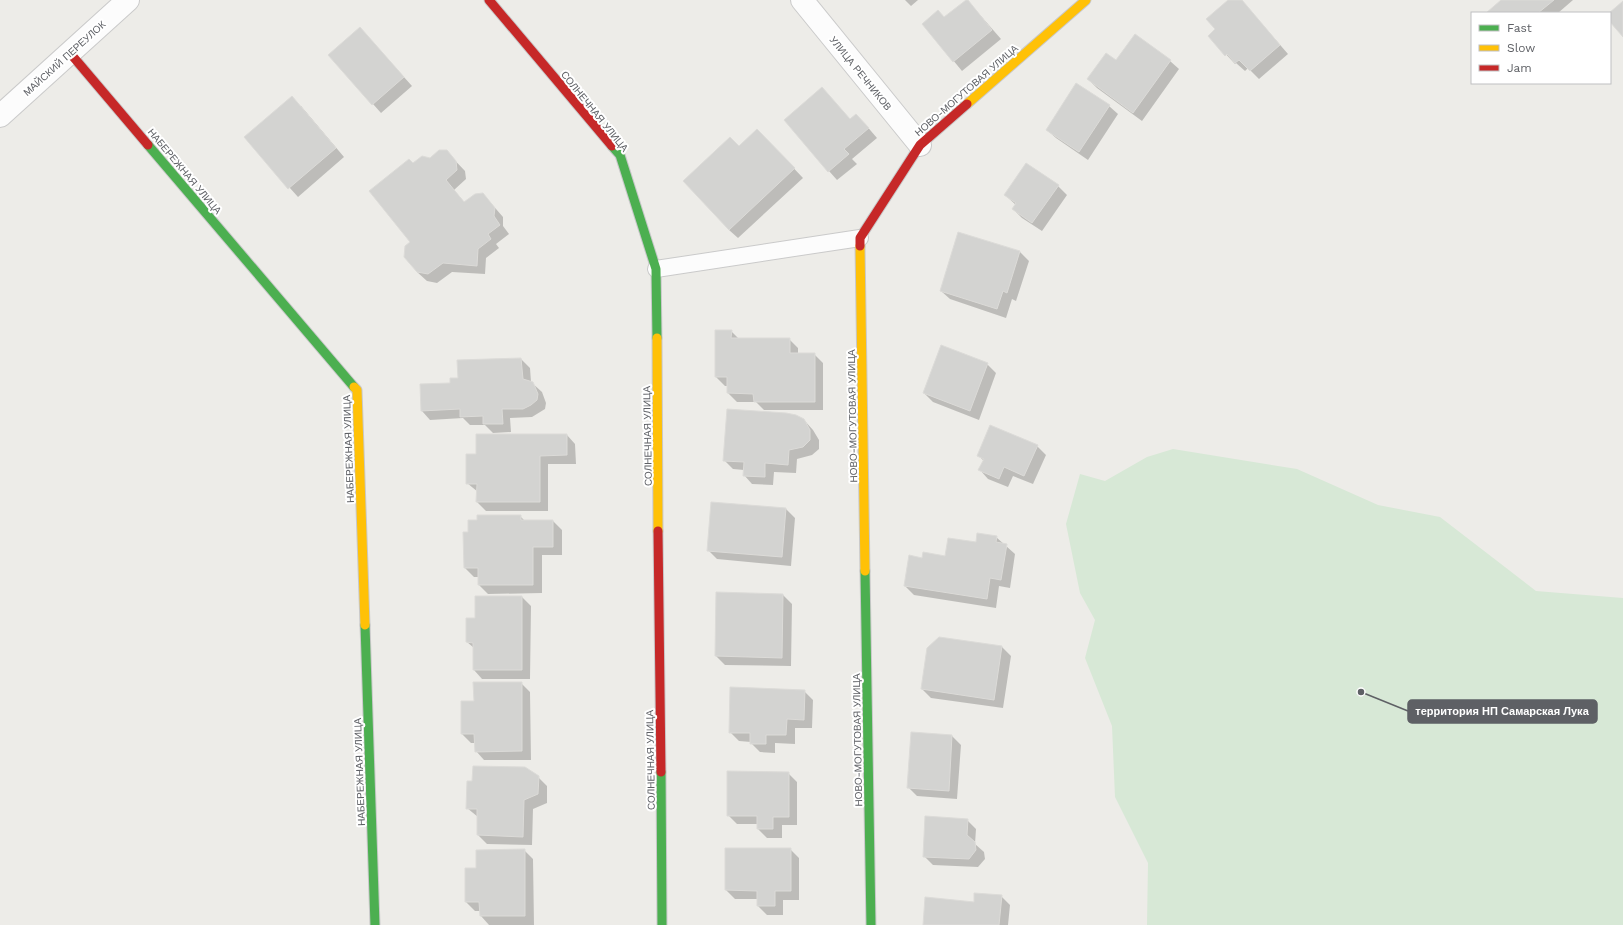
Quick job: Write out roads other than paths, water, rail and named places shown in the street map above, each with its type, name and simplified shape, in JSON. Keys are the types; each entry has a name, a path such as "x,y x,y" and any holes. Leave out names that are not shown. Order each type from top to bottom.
{"street":[{"name":"МАЙСКИЙ ПЕРЕУЛОК","path":"0,116 128,0"},
{"name":"СОЛНЕЧНАЯ УЛИЦА","path":"489,0 620,155 656,269 662,925"},
{"name":"УЛИЦА РЕЧНИКОВ","path":"802,0 920,145"},
{"name":"НОВО-МОГУТОВАЯ УЛИЦА","path":"872,925 860,238 920,145 1086,0"},
{"name":"НАБЕРЕЖНАЯ УЛИЦА","path":"70,52 357,390 375,925"}],"lane":[{"path":"656,269 860,238"}],"place":[{"name":"территория НП Самарская Лука","path":"1361,692"}]}
